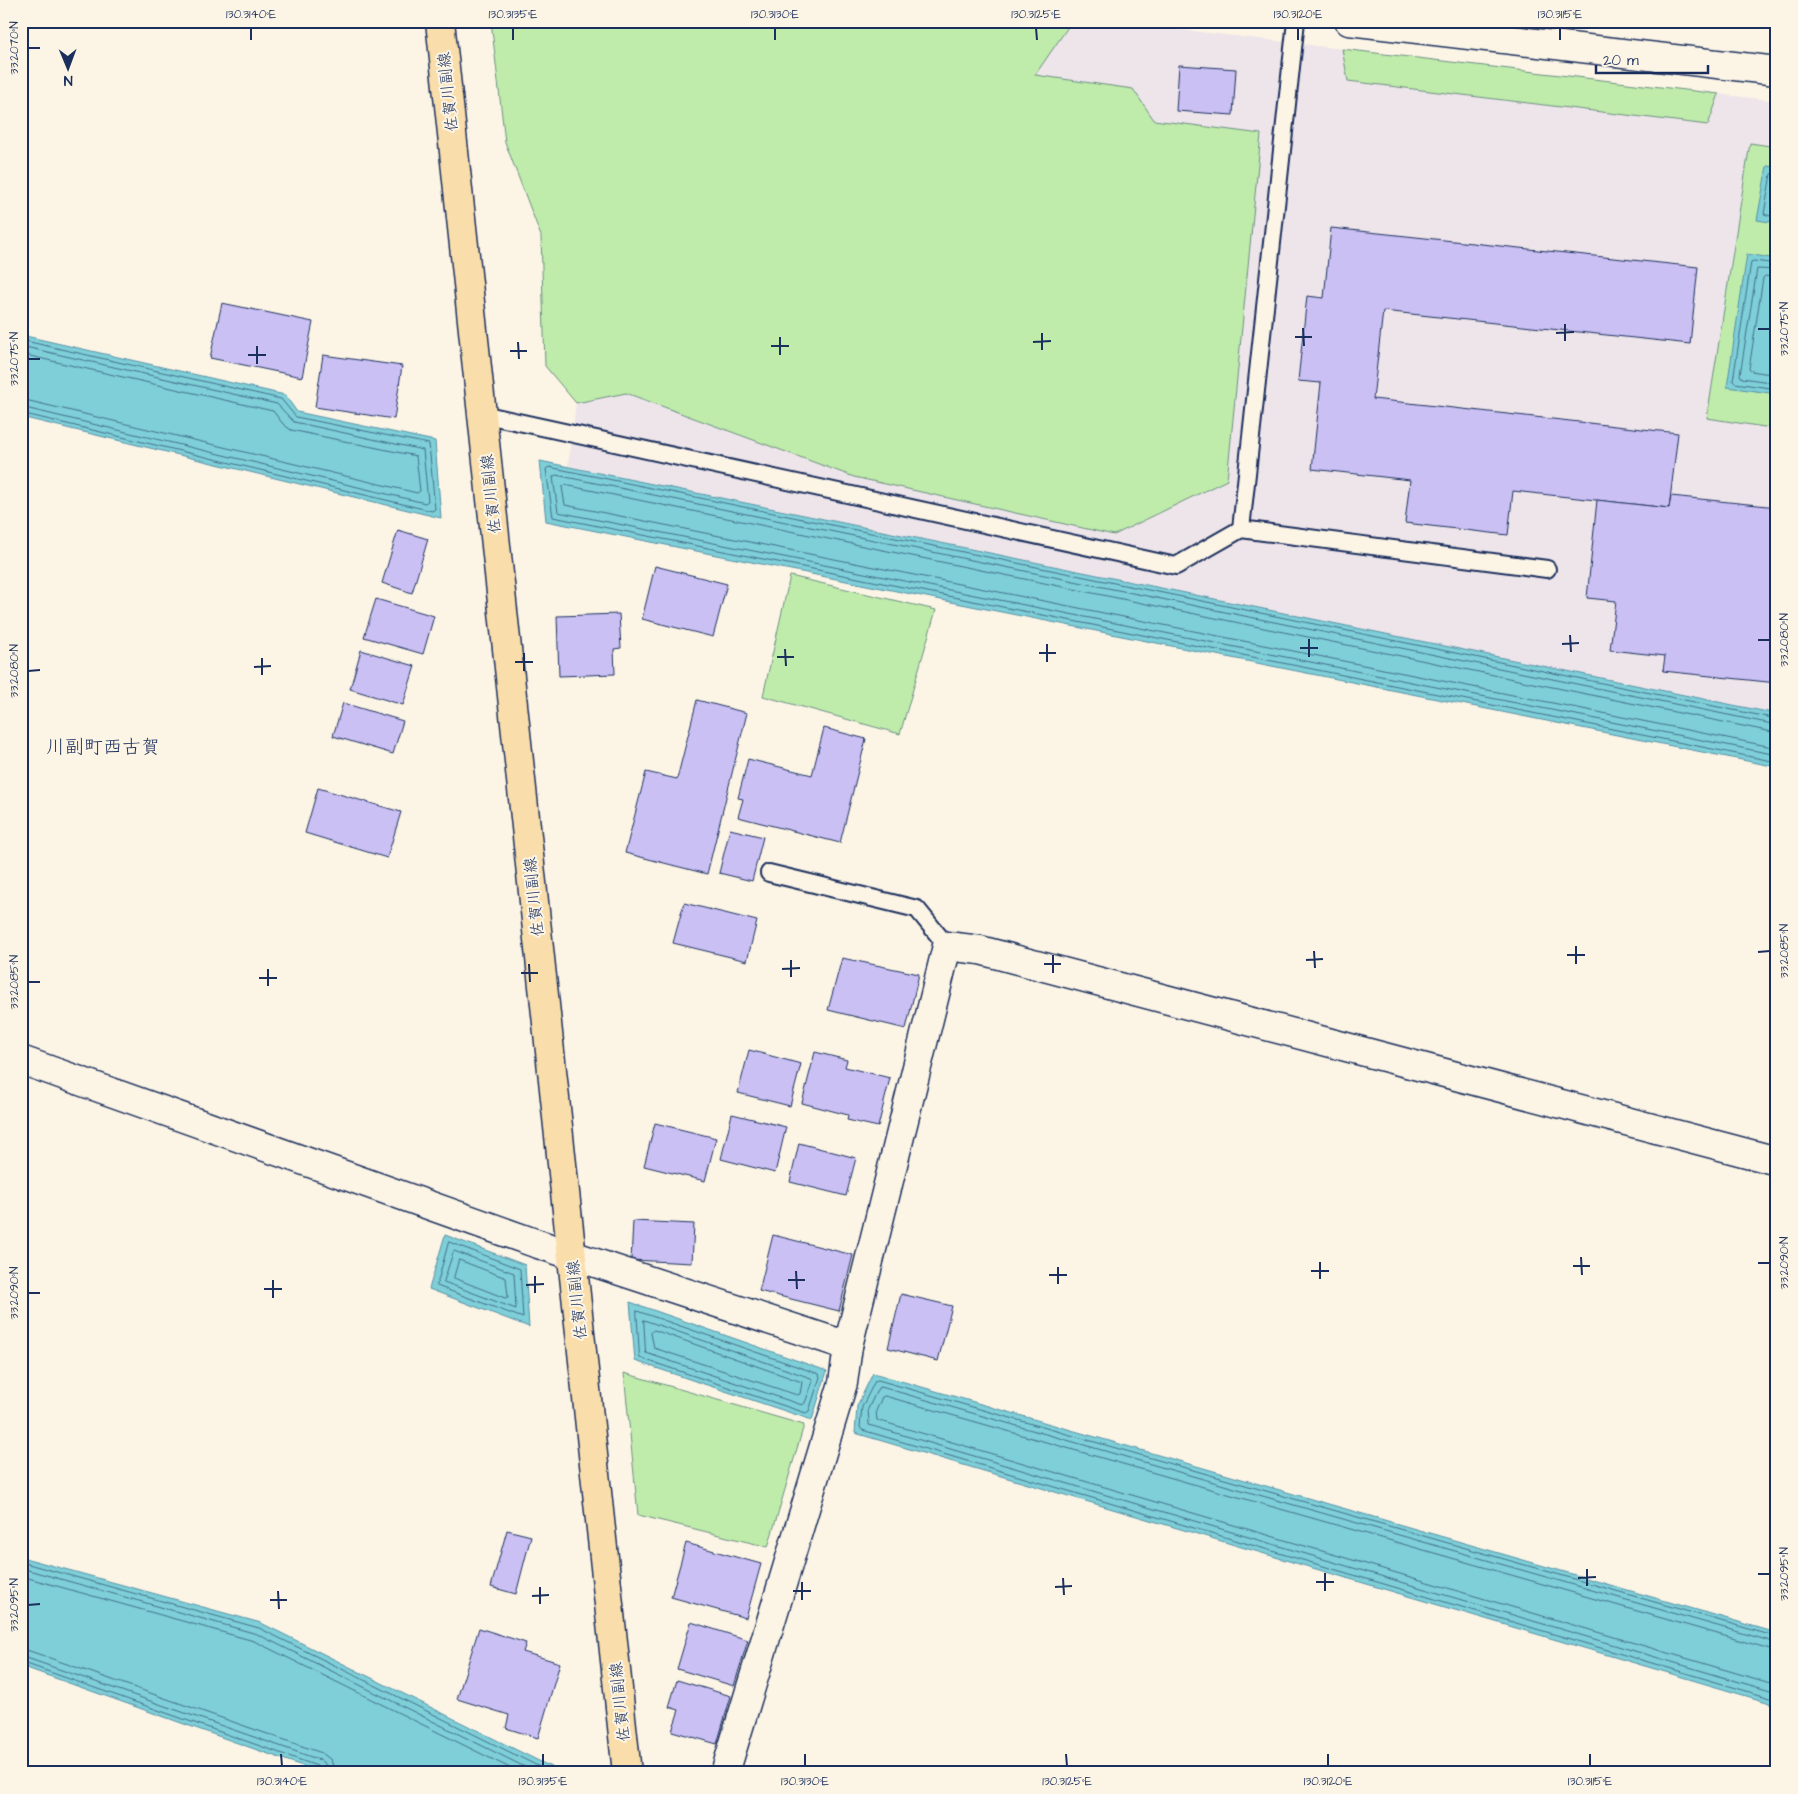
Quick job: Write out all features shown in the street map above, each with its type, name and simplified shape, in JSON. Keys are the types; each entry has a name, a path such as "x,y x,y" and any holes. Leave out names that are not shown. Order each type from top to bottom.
{"main road":[{"name":"佐賀川副線","path":"440,21 572,1253 630,1771"}],"street":[{"path":"1349,21 1777,71"},
{"path":"725,1773 843,1383 848,1346 947,946 980,950 1777,1161"},
{"path":"21,1060 535,1243 572,1253 848,1346"}],"lane":[{"path":"1241,529 1296,21"},
{"path":"482,414 1176,566 1241,529 1547,569"},
{"path":"769,873 917,909 947,946"}],"shaded area":[{"path":"491,21 1109,21 1777,101 1777,714 568,466 576,403 545,366 541,236 505,142"}],"green space":[{"path":"491,21 1072,21 1035,75 1133,89 1154,120 1261,134 1227,480 1114,535 854,477 626,393 576,403 545,366 541,236 505,142"},
{"path":"1342,49 1719,94 1708,125 1348,81"},
{"path":"1750,143 1777,147 1777,429 1707,418"},
{"path":"790,576 936,610 900,734 763,696"},
{"path":"624,1373 804,1425 768,1547 638,1515"}],"water":[{"path":"1767,166 1777,167 1777,223 1757,220"},
{"path":"1747,254 1777,259 1777,394 1727,387"},
{"path":"21,335 285,395 297,412 435,441 441,518 21,417"},
{"path":"540,461 1777,714 1777,767 546,521"},
{"path":"445,1235 525,1265 529,1327 429,1289"},
{"path":"630,1302 827,1371 812,1420 635,1361"},
{"path":"873,1373 1777,1633 1777,1705 855,1433 857,1406"},
{"path":"21,1557 261,1623 563,1773 322,1773 21,1666"}],"building":[{"path":"1179,65 1236,69 1233,115 1176,111"},
{"path":"1331,228 1698,267 1690,344 1383,311 1373,399 1678,433 1669,508 1513,491 1508,535 1405,523 1410,480 1312,469 1321,383 1298,381 1307,296 1324,298"},
{"path":"222,303 313,322 302,377 210,358"},
{"path":"323,355 402,366 394,419 315,407"},
{"path":"1671,496 1777,507 1777,683 1663,671 1665,656 1610,650 1616,601 1587,598 1597,500 1669,508"},
{"path":"398,530 428,539 412,593 382,583"},
{"path":"655,566 727,584 713,637 642,619"},
{"path":"376,599 434,616 423,654 364,637"},
{"path":"619,614 621,648 614,649 615,674 559,676 557,616"},
{"path":"361,650 415,666 403,705 350,689"},
{"path":"697,700 747,713 707,874 625,853 646,772 677,779"},
{"path":"343,703 403,721 393,754 333,736"},
{"path":"824,728 866,739 840,843 738,817 743,799 738,798 748,759 812,775"},
{"path":"318,788 401,812 387,858 305,833"},
{"path":"730,829 763,837 752,881 719,873"},
{"path":"684,903 757,921 747,961 673,943"},
{"path":"842,958 919,974 906,1029 828,1010"},
{"path":"749,1050 801,1064 790,1106 738,1093"},
{"path":"815,1052 847,1060 845,1067 890,1078 878,1127 847,1120 848,1115 802,1103"},
{"path":"732,1114 786,1127 775,1173 721,1159"},
{"path":"655,1123 716,1138 705,1181 644,1166"},
{"path":"799,1143 856,1158 846,1196 790,1182"},
{"path":"633,1221 694,1224 692,1263 631,1260"},
{"path":"773,1235 853,1255 839,1311 759,1291"},
{"path":"901,1294 952,1306 938,1361 888,1348"},
{"path":"507,1530 531,1536 516,1594 491,1587"},
{"path":"686,1543 761,1564 746,1618 671,1597"},
{"path":"691,1622 748,1640 734,1686 677,1669"},
{"path":"479,1628 526,1643 523,1652 560,1663 538,1738 506,1728 509,1715 457,1699"},
{"path":"677,1680 731,1696 717,1744 672,1731 679,1710 669,1707"}],"district":[{"name":"川副町西古賀","path":"103,747"}]}
